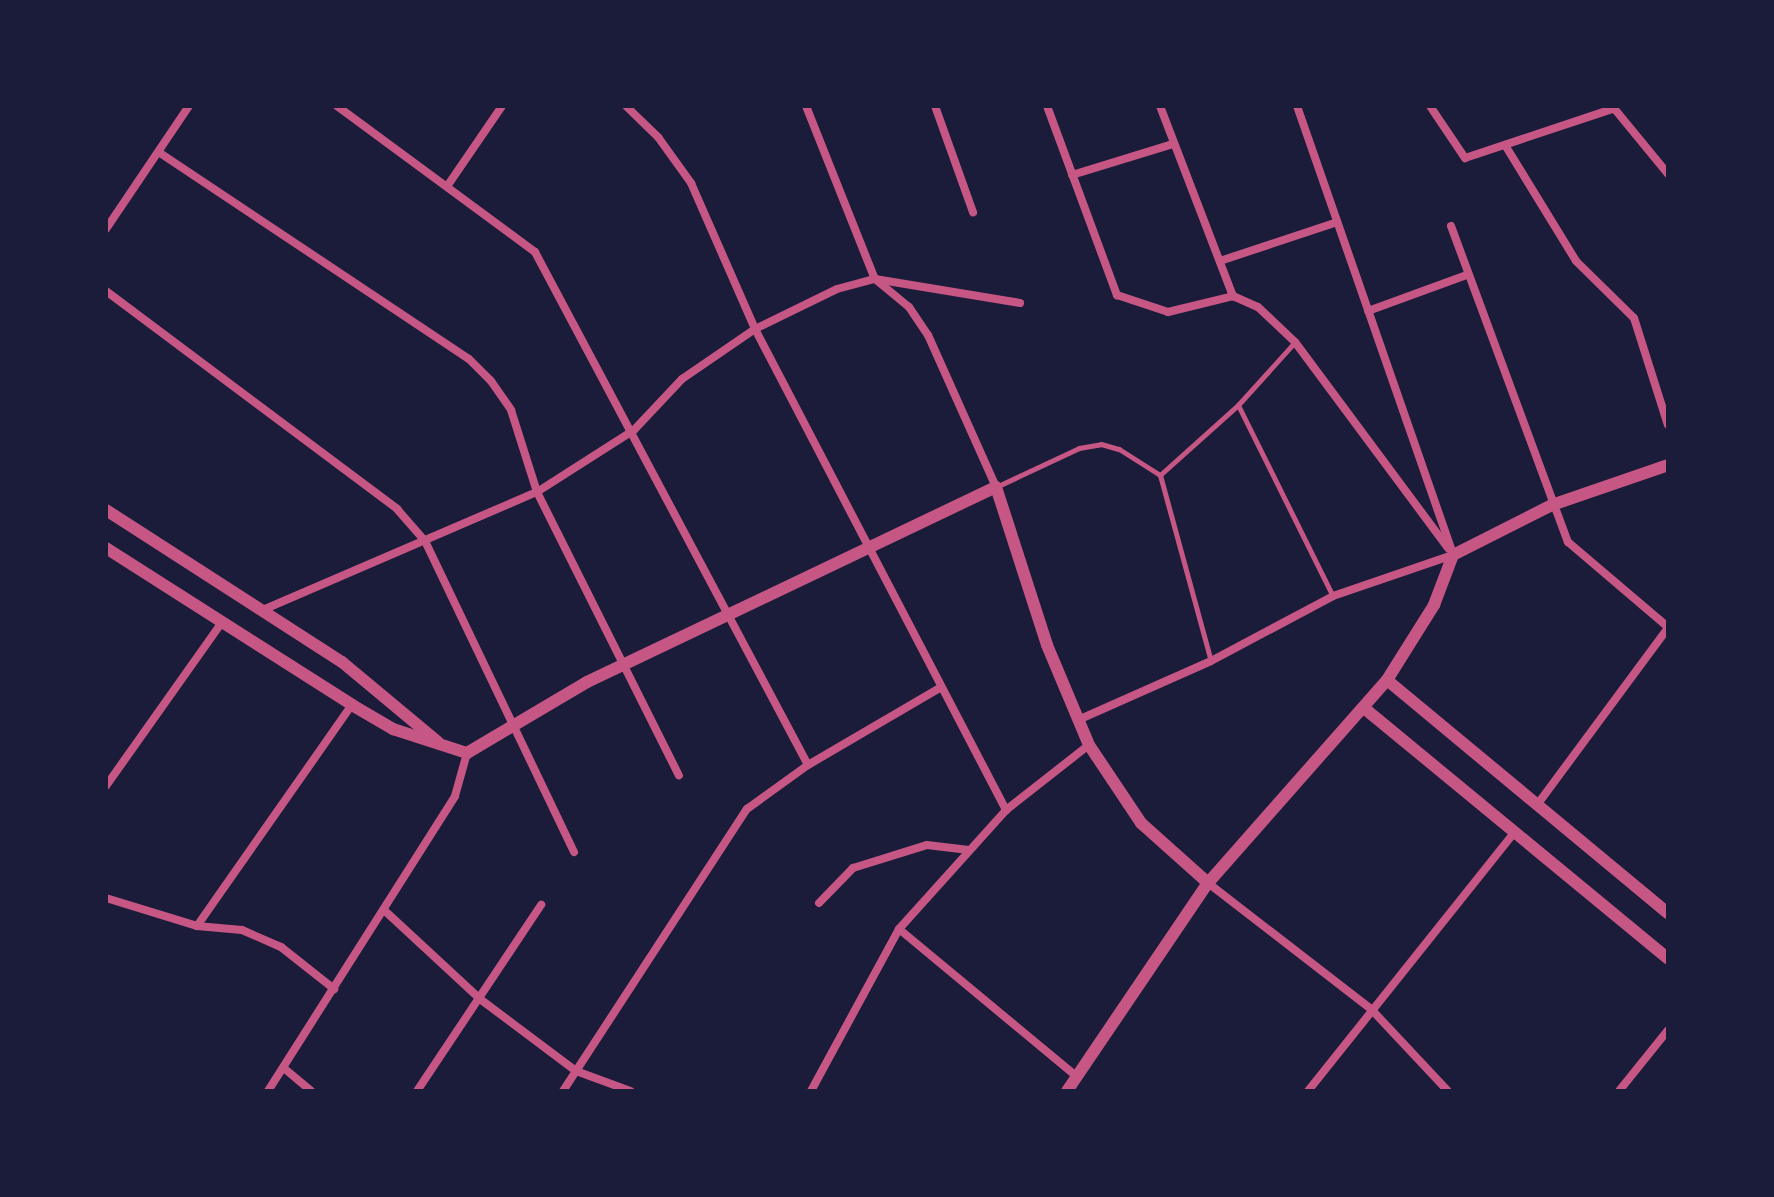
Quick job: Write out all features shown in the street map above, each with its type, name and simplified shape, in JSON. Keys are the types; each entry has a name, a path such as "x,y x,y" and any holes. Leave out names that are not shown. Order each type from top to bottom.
{"street":[{"path":"106,229 189,106"},
{"path":"337,106 535,252 634,430 725,613 808,765"},
{"path":"448,185 502,106"},
{"path":"626,106 658,137 691,183 755,329 1006,810"},
{"path":"806,106 875,279 909,307 928,335 996,487 1047,645 1089,745 1141,823 1208,883 1371,1009 1448,1091"},
{"path":"935,106 973,212"},
{"path":"1047,106 1117,295 1168,312 1233,296 1258,307 1295,342 1453,555"},
{"path":"1160,106 1233,296"},
{"path":"1067,1091 1208,883 1387,680 1434,605 1453,555 1297,106"},
{"path":"1430,106 1465,158 1614,107 1668,174"},
{"path":"1072,175 1173,144"},
{"path":"1505,145 1576,261 1634,318 1668,425"},
{"path":"160,153 469,359 511,410 537,492 620,666 679,775"},
{"path":"1220,261 1337,222"},
{"path":"1451,226 1568,542 1668,628 1537,805"},
{"path":"1368,311 1467,275"},
{"path":"265,609 537,492 634,430 682,379 755,329 837,289 875,279 1020,303"},
{"path":"106,291 397,509 425,541 574,852"},
{"path":"1078,720 1211,661 1333,596 1453,555 1552,505 1668,465"},
{"path":"106,548 393,729 467,753 620,666 725,613 996,487"},
{"path":"106,510 265,609 342,662 444,747"},
{"path":"106,786 222,622"},
{"path":"1387,680 1668,913"},
{"path":"563,1091 747,809 808,765 940,688"},
{"path":"197,926 352,705"},
{"path":"1364,708 1668,959"},
{"path":"811,1091 899,929 1006,810 1089,745"},
{"path":"268,1091 285,1069 455,796 467,753"},
{"path":"1308,1091 1514,833"},
{"path":"819,903 853,868 927,845 969,850"},
{"path":"106,898 197,926 242,930 281,947 334,989"},
{"path":"417,1091 541,905"},
{"path":"384,910 480,999 576,1071 630,1091"},
{"path":"899,929 1076,1076"},
{"path":"1619,1091 1668,1030"},
{"path":"285,1069 311,1091"}],"lane":[{"path":"1160,475 1238,405 1295,342"},
{"path":"1238,405 1333,596"},
{"path":"996,487 1079,448 1101,444 1119,449 1160,475 1211,661"}]}
